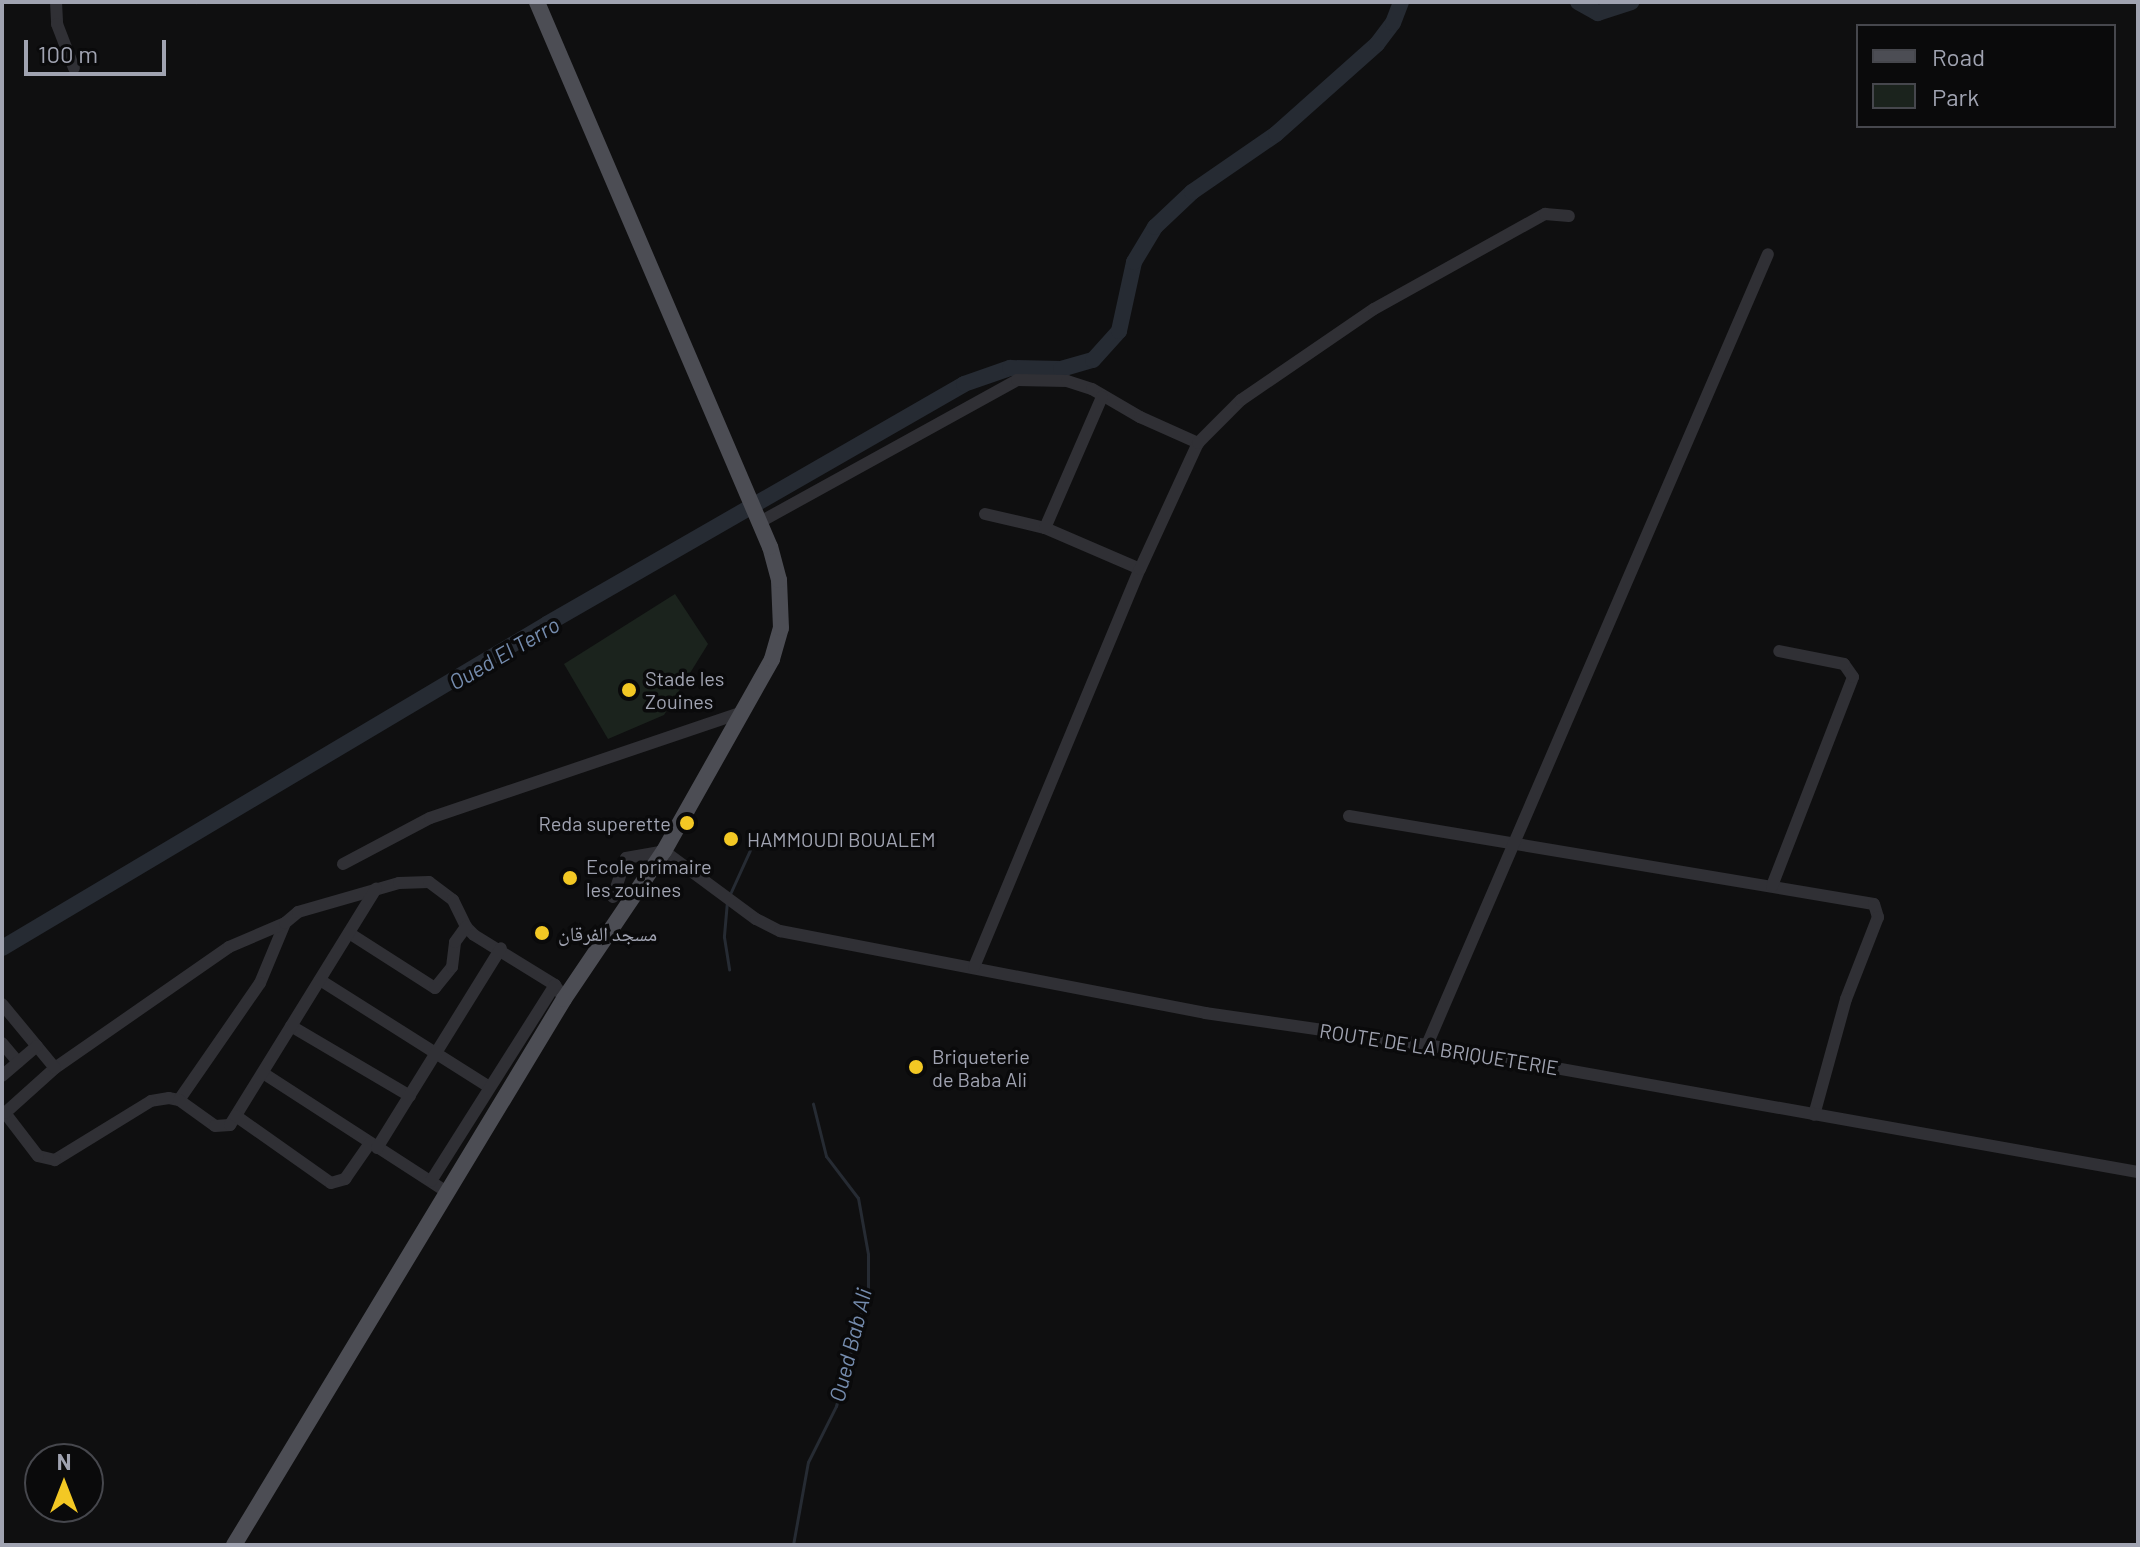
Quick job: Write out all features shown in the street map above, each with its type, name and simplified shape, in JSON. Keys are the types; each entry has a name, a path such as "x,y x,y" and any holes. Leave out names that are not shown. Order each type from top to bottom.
{"main road":[{"path":"234,1545 447,1192 560,992 664,851 738,714 772,659 781,628 779,580 756,514 537,2"}],"street":[{"path":"56,2 57,24 74,68"},
{"path":"974,967 1140,569 1198,443 1241,400 1374,309 1545,214 1569,216"},
{"path":"1427,1045 1512,841 1768,254"},
{"path":"756,514 1017,380 1067,381 1092,389 1102,397 1198,443"},
{"path":"1045,528 1102,397"},
{"path":"985,514 1045,528 1140,569"},
{"path":"1772,886 1853,677 1844,664 1779,651"},
{"path":"343,864 430,818 738,714"},
{"path":"1349,816 1871,902 1879,911 1843,1009 1814,1115"},
{"path":"613,897 626,858 664,851"},
{"name":"ROUTE DE LA BRIQUETERIE","path":"664,851 745,911 780,931 1205,1013 1427,1045 2138,1172"},
{"path":"376,889 230,1125 219,1127 179,1100 151,1101 55,1160 38,1156 3,1111 55,1068 229,947 285,923 298,912 376,889 399,883 429,882 453,900 466,927 501,948 560,992 489,1087 431,1181"},
{"path":"179,1100 260,983 285,923"},
{"path":"349,933 435,988 452,967 455,942 466,927"},
{"path":"236,1116 331,1183 345,1179 374,1146 410,1096 501,948"},
{"path":"320,980 489,1087"},
{"path":"2,1004 55,1068"},
{"path":"291,1026 410,1096"},
{"path":"2,1043 18,1062"},
{"path":"2,1076 37,1046"},
{"path":"263,1073 447,1192"}],"green space":[{"name":"Stade les Zouines","path":"675,594 708,644 664,715 608,739 564,664"}],"waterway":[{"name":"Oued El Terro","path":"2,948 547,624 964,384 1010,368 1061,369 1093,360 1119,331 1134,262 1155,227 1192,192 1276,134 1377,44 1393,23 1401,2"},
{"path":"1578,2 1598,13 1631,2"},
{"path":"730,894 750,850"},
{"path":"727,901 724,937 729,970"},
{"name":"Oued Bab Ali","path":"793,1545 808,1462 836,1406 868,1288 868,1254 858,1198 826,1156 813,1104"}],"place":[{"name":"Stade les Zouines","path":"629,690"},
{"name":"Reda superette","path":"687,823"},
{"name":"HAMMOUDI BOUALEM","path":"731,839"},
{"name":"Ecole primaire les zouines","path":"570,878"},
{"name":"مسجد الفرقان","path":"542,933"},
{"name":"Briqueterie de Baba Ali","path":"916,1067"}]}
